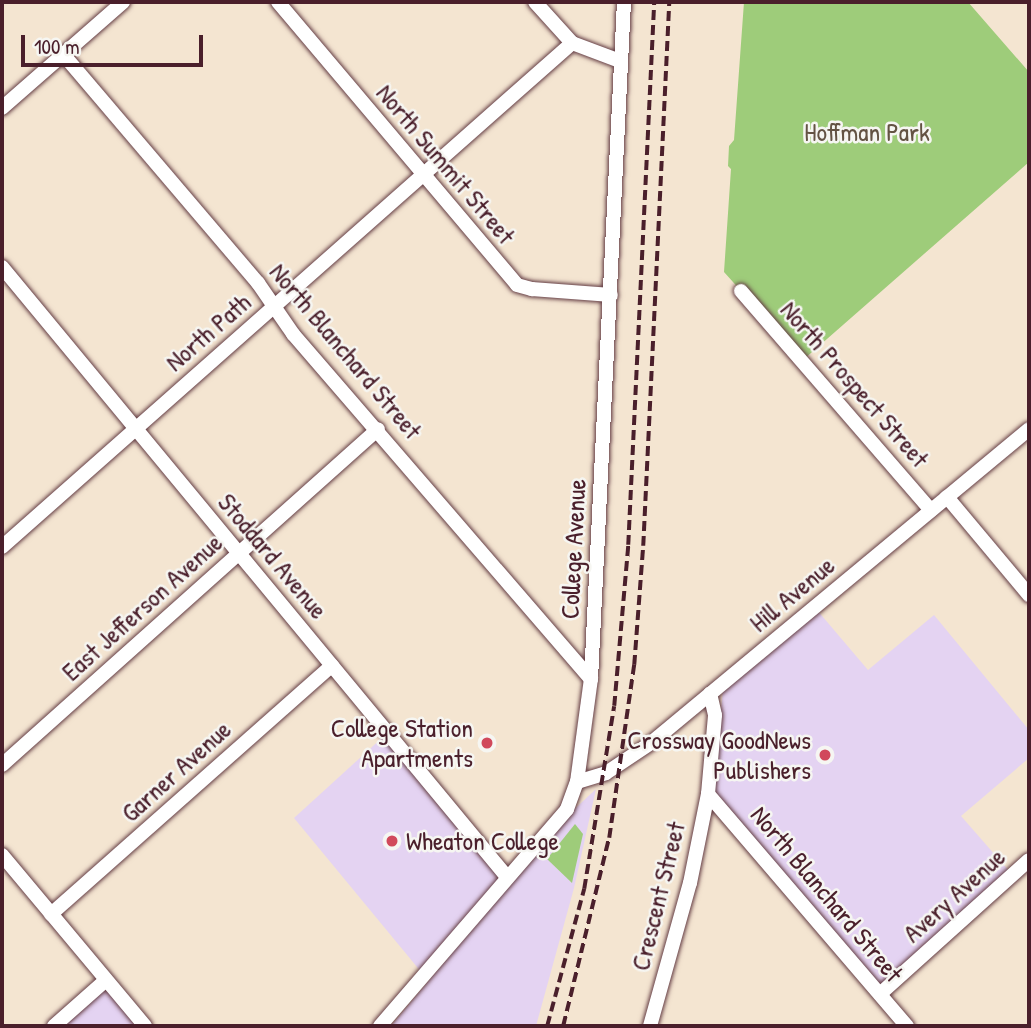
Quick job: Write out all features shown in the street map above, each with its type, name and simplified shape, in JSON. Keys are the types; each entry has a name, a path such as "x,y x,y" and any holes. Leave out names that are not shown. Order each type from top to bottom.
{"street":[{"path":"2,108 123,2"},
{"name":"North Summit Street","path":"278,2 517,285 532,289 611,295"},
{"path":"535,2 572,43 620,61"},
{"name":"College Avenue","path":"380,1026 567,809 577,782 591,679 624,2"},
{"name":"North Path","path":"2,547 572,43"},
{"name":"North Blanchard Street","path":"63,54 249,272 293,334 378,429 591,679"},
{"name":"Stoddard Avenue","path":"2,267 507,877"},
{"name":"North Prospect Street","path":"741,291 931,510"},
{"name":"East Jefferson Avenue","path":"2,765 378,429"},
{"name":"Hill Avenue","path":"577,782 606,773 636,754 1029,429"},
{"path":"947,497 1029,595"},
{"name":"Garner Avenue","path":"51,914 332,665"},
{"name":"Crescent Street","path":"650,1026 690,883 708,794 715,715 710,694"},
{"name":"North Blanchard Street","path":"708,794 907,1026"},
{"path":"2,855 145,1026"},
{"name":"Avery Avenue","path":"880,994 1026,868"},
{"path":"54,1026 106,980"}],"shaded area":[{"path":"817,610 868,670 934,615 1029,730 1029,758 961,816 1010,872 881,987 713,792 723,689"},
{"name":"Wheaton College","path":"384,736 501,876 422,973 294,818"},
{"path":"596,789 574,888 536,1026 391,1026 565,818"},
{"path":"104,987 137,1026 61,1026"}],"green space":[{"name":"Hoffman Park","path":"744,2 968,2 1029,72 1029,162 803,360 724,272 731,169 728,166 729,146 734,140"},
{"path":"575,824 583,834 572,883 547,859"}],"railway":[{"path":"547,1026 584,889 614,706 628,545 654,2"},
{"path":"563,1026 609,838 634,665 643,546 669,2"}],"place":[{"name":"College Station Apartments","path":"487,743"},
{"name":"Crossway GoodNews Publishers","path":"825,755"},
{"name":"Wheaton College","path":"392,841"}]}
